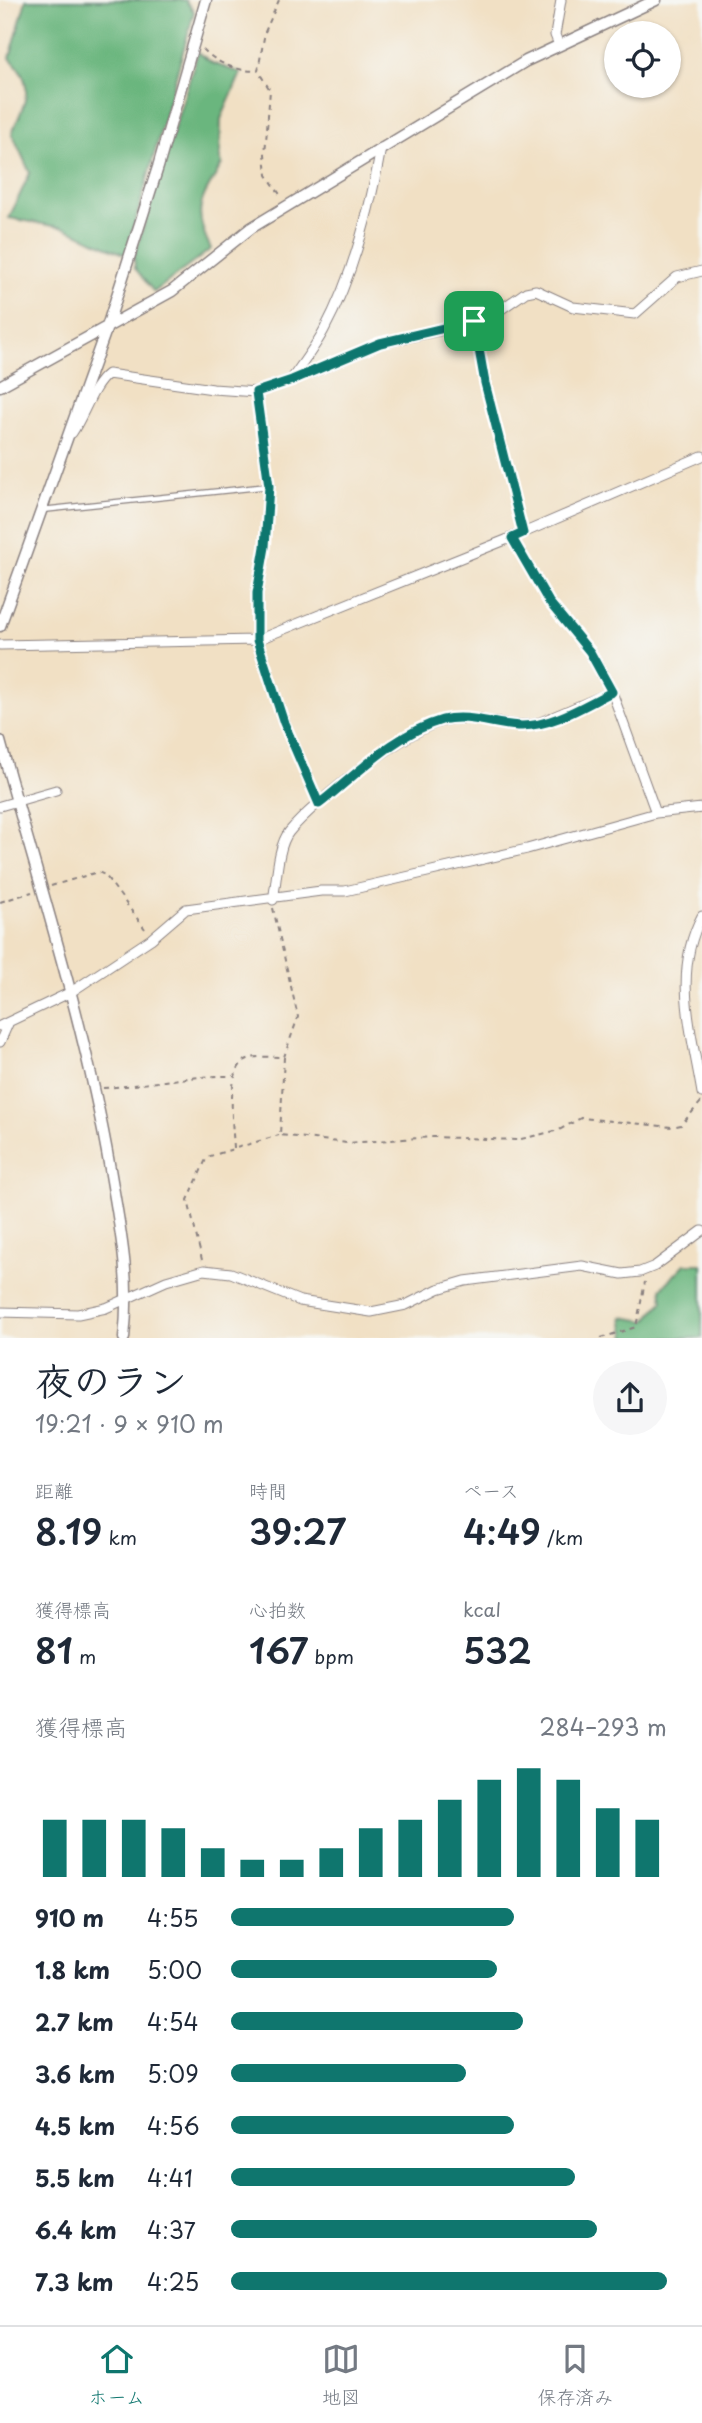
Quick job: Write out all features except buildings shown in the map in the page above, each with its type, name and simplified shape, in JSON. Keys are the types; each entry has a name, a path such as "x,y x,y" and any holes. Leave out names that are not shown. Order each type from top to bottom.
{"street":[{"path":"0,626 107,327 206,0"},
{"path":"559,45 555,35 561,0"},
{"path":"0,386 173,291 251,228 526,61 656,0"},
{"path":"292,380 324,330 345,285 372,199 381,148"},
{"path":"65,442 86,412 97,382 108,374 256,392 380,343 494,315 526,292 536,290 573,307 635,314 677,278 702,271"},
{"path":"256,392 269,486 265,547 257,593 257,640 284,723 319,804"},
{"path":"0,645 257,640 512,538 702,456"},
{"path":"512,538 549,602 590,652 612,692 656,813"},
{"path":"273,900 288,833 319,804 387,751 421,729 443,720 461,718 523,726 558,717 612,692"},
{"path":"0,741 71,992 95,1089 129,1297 124,1338"},
{"path":"0,806 56,790"},
{"path":"0,1042 4,1025 71,992 152,939 186,909 273,900 321,891 345,891 527,849 656,813 702,808"},
{"path":"702,916 687,952 684,975 702,1093"},
{"path":"0,1312 78,1314 106,1308 204,1270 231,1273 300,1301 371,1312 406,1305 438,1289 465,1282 582,1266 622,1274 647,1269 702,1231"}],"lane":[{"path":"41,510 269,486"}],"path":[{"path":"279,0 265,33 258,71 270,90 265,154 267,175 287,206"},
{"path":"194,40 212,59 241,71 258,71"},
{"path":"474,321 485,383 523,533"},
{"path":"0,902 98,872 105,875 152,939"},
{"path":"273,900 298,1017 284,1057 280,1135"},
{"path":"234,1148 233,1076 238,1066 248,1058 284,1057"},
{"path":"95,1089 163,1083 178,1077 233,1076"},
{"path":"204,1270 188,1200 207,1157 280,1135 347,1143 433,1137 517,1140 559,1130 581,1118 673,1127 681,1125 702,1101"},
{"path":"601,1338 636,1328 647,1269"}],"green space":[{"path":"26,0 185,0 194,12 126,255 65,228 9,218 30,173 12,133 24,103 26,85 24,77 10,58"},
{"path":"198,52 212,63 241,73 221,119 222,164 201,205 201,224 211,249 154,292 135,268 134,257"},
{"path":"685,1264 702,1264 702,1338 626,1338 622,1317 646,1321 663,1301 661,1289"}],"route":[{"path":"474,321 485,369 485,383 511,475 523,533 512,538 549,602 590,652 612,692 536,724 523,726 461,718 443,720 421,729 387,751 319,804 284,723 257,640 257,593 265,547 269,486 256,392 318,370 380,343 474,321"}]}
